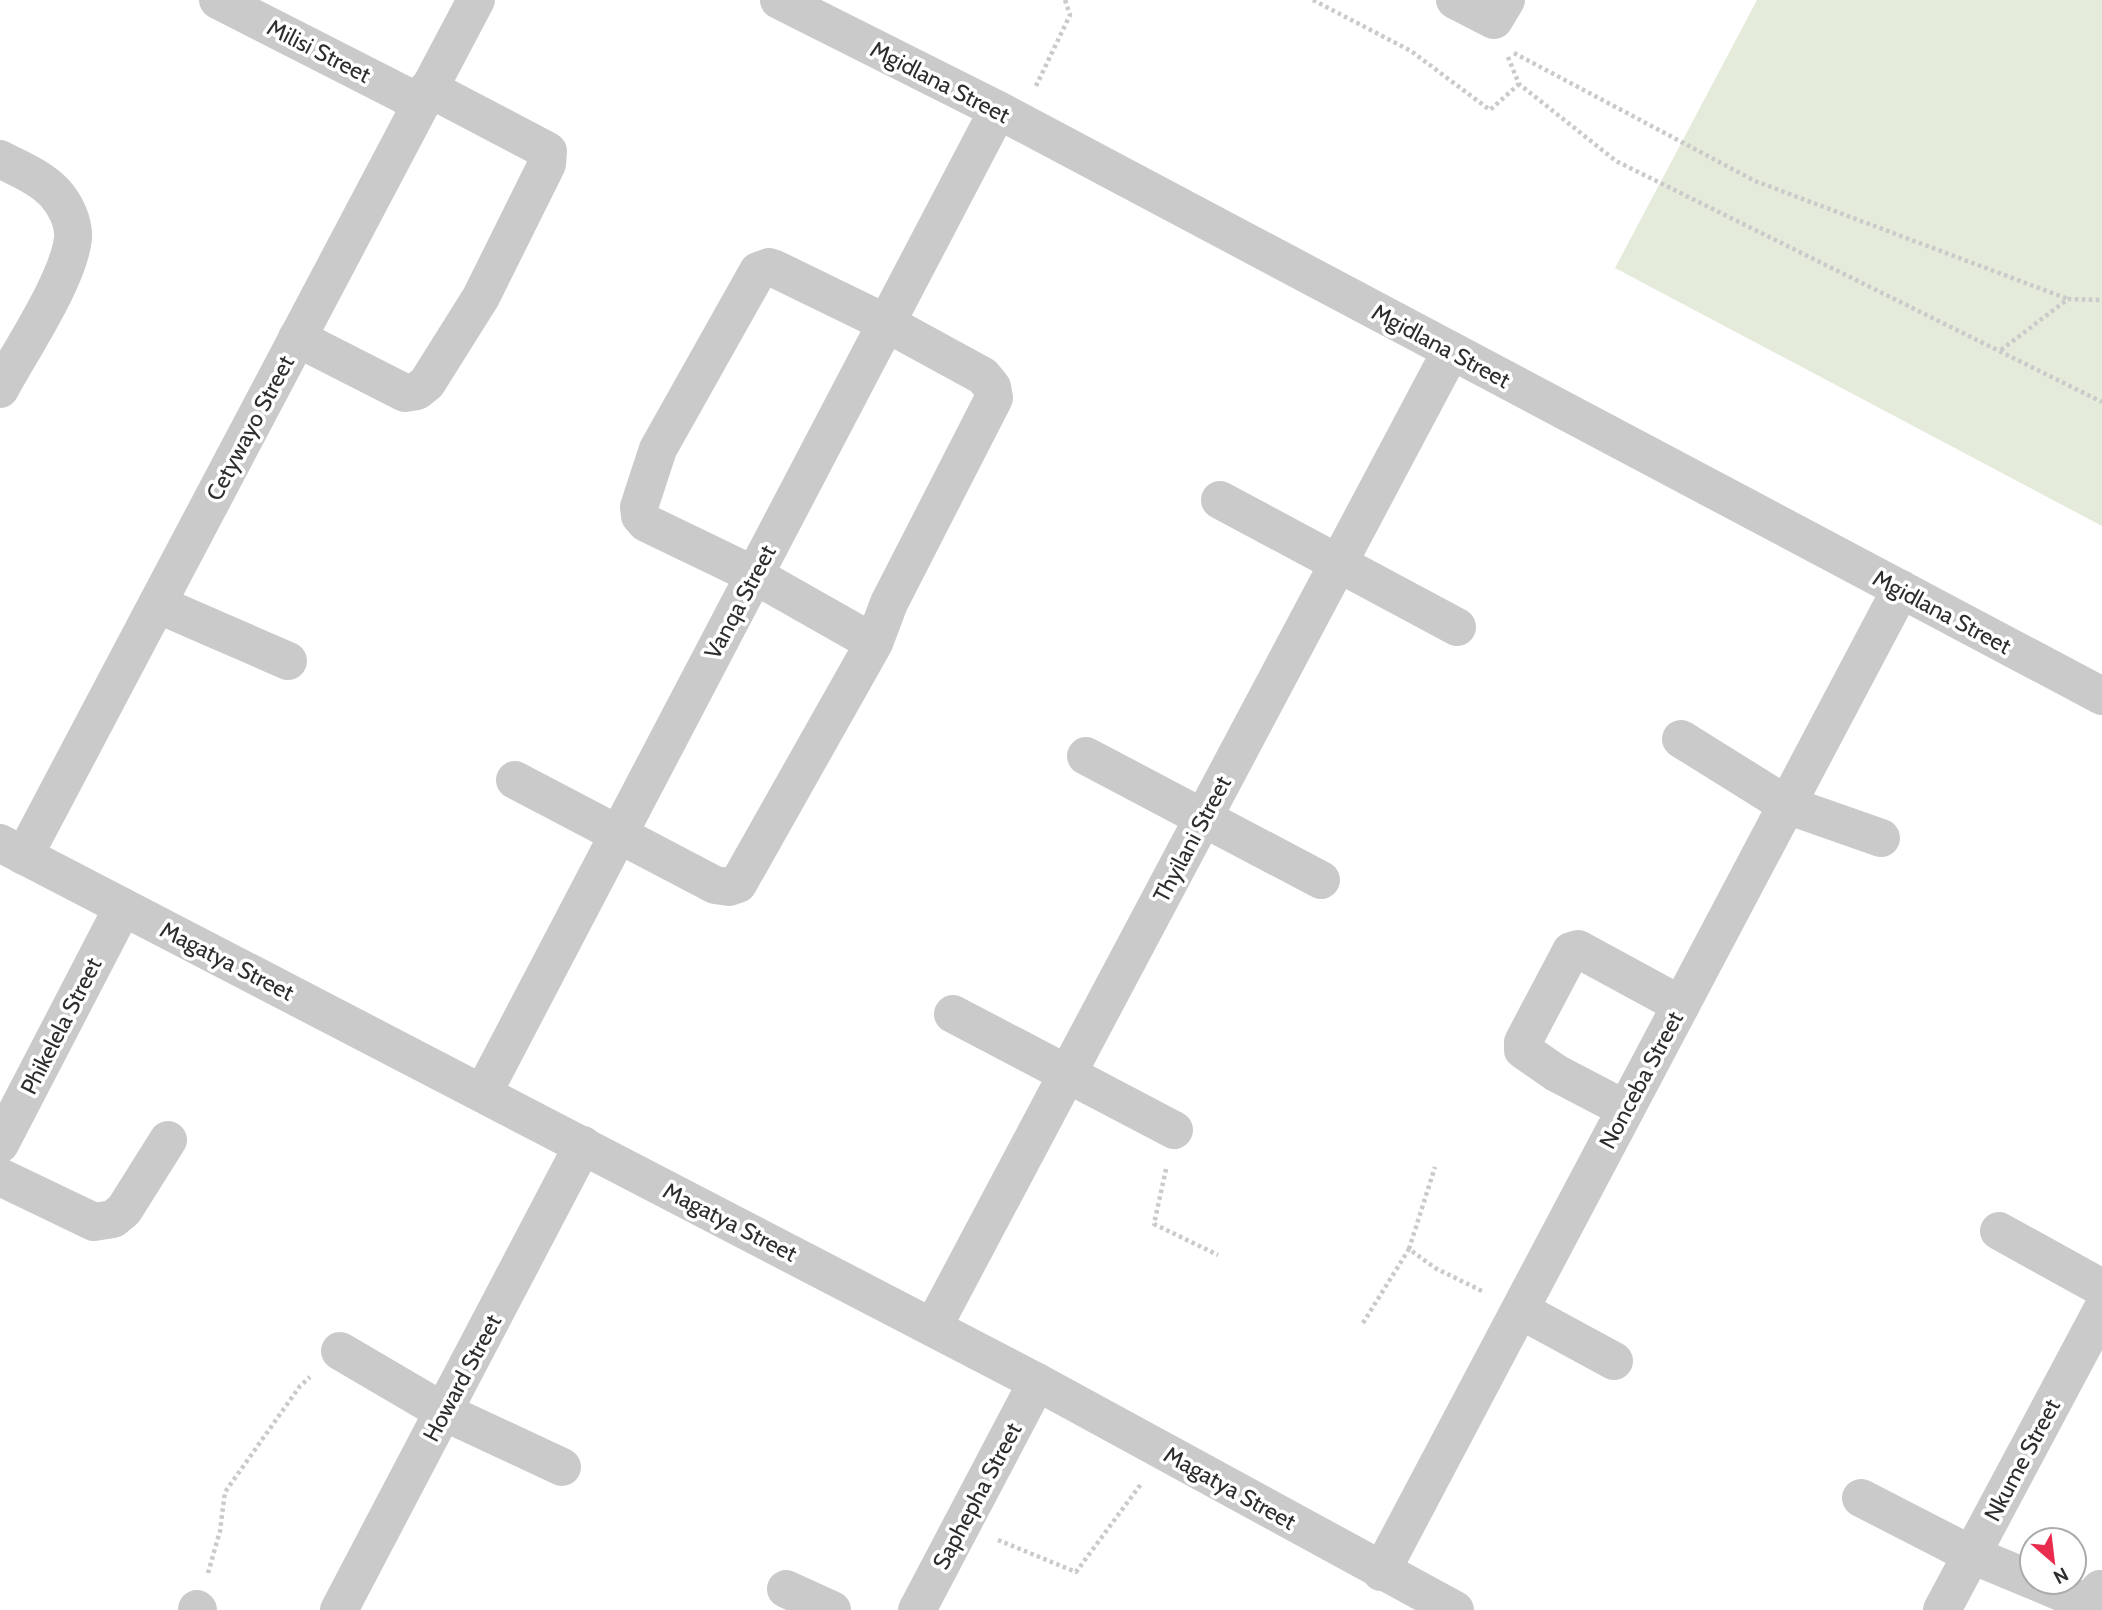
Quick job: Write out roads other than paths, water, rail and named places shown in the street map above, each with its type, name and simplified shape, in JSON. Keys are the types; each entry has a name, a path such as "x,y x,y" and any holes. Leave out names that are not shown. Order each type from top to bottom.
{"street":[{"name":"Milisi Street","path":"218,0 548,151 547,164 481,297 427,383 405,393 297,338"},
{"name":"Cetywayo Street","path":"12,850 157,604 476,0"},
{"name":"Mgidlana Street","path":"779,0 998,110 2102,696"},
{"path":"1455,0 1494,20 1506,0"},
{"name":"Vanqa Street","path":"483,1093 998,110"},
{"path":"0,159 40,179 56,194 66,209 73,237 66,266 0,389"},
{"path":"515,780 619,832 715,885 729,887 738,884 874,643 889,603 994,398 992,387 983,376 886,323 769,267 758,271 658,449 642,495 640,516 646,523 754,575 874,643"},
{"name":"Thyilani Street","path":"933,1327 1451,351"},
{"path":"1220,500 1457,627"},
{"name":"Nonceba Street","path":"1381,1572 1901,590"},
{"path":"157,604 288,661"},
{"path":"1681,739 1787,805 1881,838"},
{"path":"1086,757 1321,880"},
{"name":"Magatya Street","path":"12,850 933,1327 1455,1610"},
{"name":"Phikelela Street","path":"0,1144 122,907"},
{"path":"1625,1109 1556,1073 1523,1050 1523,1042 1571,951 1578,949 1681,1004"},
{"path":"953,1014 1174,1130"},
{"path":"0,1177 94,1222 113,1219 124,1210 168,1140"},
{"name":"Howard Street","path":"340,1610 583,1145"},
{"path":"1998,1231 2102,1288"},
{"path":"1520,1310 1614,1361"},
{"name":"Nkume Street","path":"1942,1610 2102,1310"},
{"path":"340,1351 444,1412 562,1467"},
{"name":"Saphepha Street","path":"917,1610 1037,1382"},
{"path":"1861,1498 1972,1555 2018,1574"},
{"path":"786,1589 832,1610"},
{"path":"2070,1596 2082,1601 2093,1597 2100,1590"}]}
